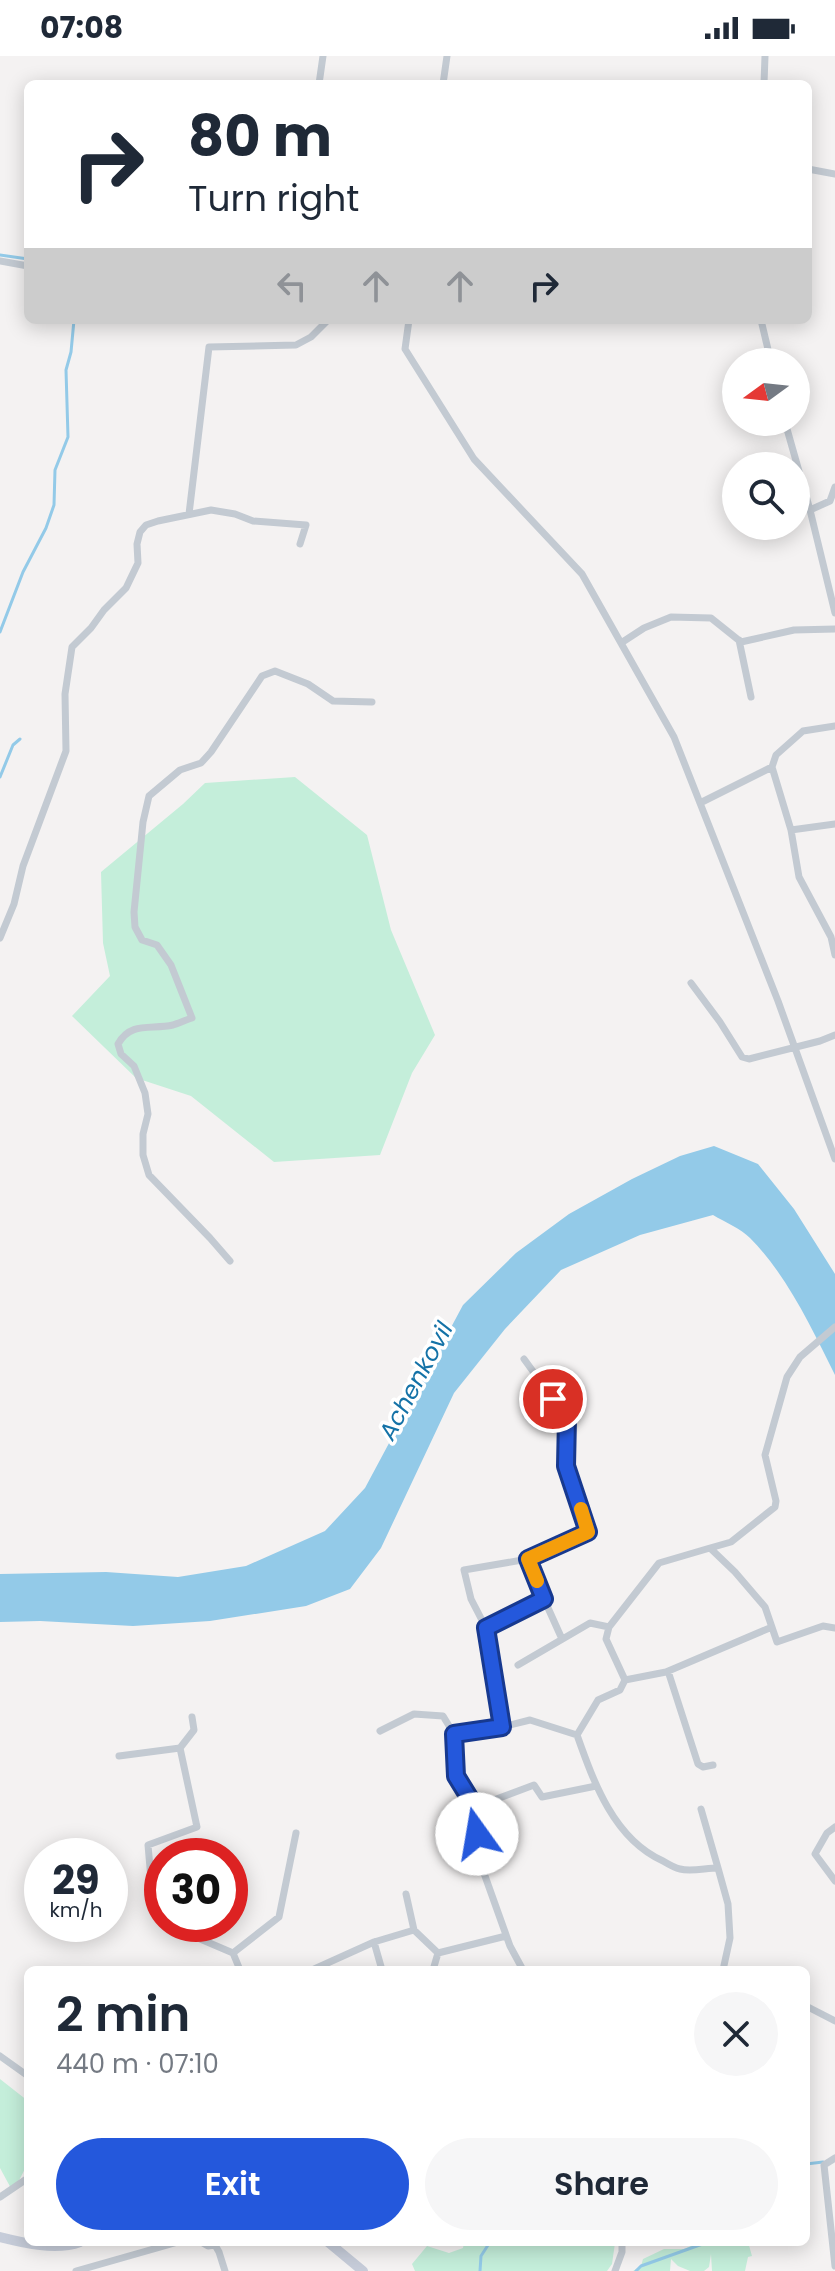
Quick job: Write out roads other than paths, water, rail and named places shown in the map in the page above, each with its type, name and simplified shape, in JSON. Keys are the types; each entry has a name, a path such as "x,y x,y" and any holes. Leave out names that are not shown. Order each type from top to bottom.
{"main road":[{"path":"0,2237 24,2243"},
{"path":"333,2246 363,2271"}],"street":[{"path":"320,80 323,56"},
{"path":"444,80 447,56"},
{"path":"764,80 765,56"},
{"path":"812,170 835,174"},
{"path":"0,261 24,265"},
{"path":"189,514 209,347 296,345 311,337 324,324"},
{"path":"408,324 405,349 474,459 582,574 674,737 835,1159"},
{"path":"762,324 768,348"},
{"path":"835,487 830,501 810,510 835,613"},
{"path":"0,938 66,751 65,694 72,647 126,588 138,563 140,532 146,525 211,510 253,521 306,525 300,544"},
{"path":"621,643 644,628 671,617 711,618 741,642 794,630 835,629"},
{"path":"739,640 751,697"},
{"path":"230,1261 149,1175 143,1155 143,1134 148,1114 145,1093 134,1066 121,1054 118,1044 124,1034 135,1029 172,1025 192,1018 171,965 157,945 142,940 135,927 143,822 149,796 180,770 201,763 262,676 275,671 308,684 333,701 372,702"},
{"path":"835,726 803,731 776,755 772,767 791,830 799,877 831,937 835,955"},
{"path":"700,803 772,767"},
{"path":"791,830 835,824"},
{"path":"691,983 742,1057 749,1059 835,1035"},
{"path":"625,1680 606,1639 609,1627 659,1563 731,1542 775,1507 765,1455 787,1377 800,1357 835,1327"},
{"path":"502,1727 486,1628 471,1599 464,1570 528,1559 588,1532 566,1466 567,1418 524,1359"},
{"path":"710,1548 765,1607 777,1642 823,1626 835,1628"},
{"path":"528,1559 562,1639"},
{"path":"486,1628 544,1599"},
{"path":"518,1665 590,1623 609,1627"},
{"path":"625,1680 668,1671 772,1627"},
{"path":"668,1671 698,1764 703,1767 713,1765"},
{"path":"577,1735 598,1700 620,1690 625,1680"},
{"path":"380,1731 414,1714 443,1716 454,1734 456,1776 475,1807 480,1862 506,1936 521,1966"},
{"path":"119,1756 180,1748 194,1730 192,1717"},
{"path":"454,1734 530,1720 577,1735"},
{"path":"577,1735 596,1786 621,1827 649,1855 680,1870 718,1868"},
{"path":"167,1838 197,1827 180,1748"},
{"path":"475,1807 534,1785 542,1797 596,1786"},
{"path":"701,1809 728,1904 730,1938 724,1966"},
{"path":"835,1827 827,1833 815,1854 835,1881"},
{"path":"233,1953 279,1917 296,1833"},
{"path":"406,1894 414,1930 438,1953"},
{"path":"321,1966 374,1942 414,1930"},
{"path":"438,1953 506,1936"},
{"path":"207,1942 233,1953 238,1966"},
{"path":"374,1942 381,1966"},
{"path":"434,1966 438,1953"},
{"path":"810,2008 835,2021"},
{"path":"0,2056 24,2073"},
{"path":"835,2158 824,2165 835,2266"},
{"path":"0,2197 24,2181"},
{"path":"76,2271 164,2246"},
{"path":"216,2246 225,2271"},
{"path":"615,2271 622,2246"}],"water":[{"path":"714,1146 758,1164 794,1209 835,1274 835,1375 787,1285 763,1253 742,1232 713,1215 640,1235 561,1270 505,1329 454,1393 381,1548 350,1589 306,1606 210,1621 133,1626 0,1622 0,1574 106,1572 178,1577 246,1566 325,1531 365,1488 463,1305 516,1253 569,1214 680,1156"}],"waterway":[{"path":"0,255 24,258"},
{"path":"0,632 54,505 55,470 68,437 66,370 74,324"},
{"path":"0,777 13,745 20,739"},
{"path":"810,2164 823,2162"},
{"path":"480,2271 481,2256 487,2246"},
{"path":"636,2271 641,2266 697,2246"}],"water label":[{"name":"Achenkovil","path":"416,1381"}]}
